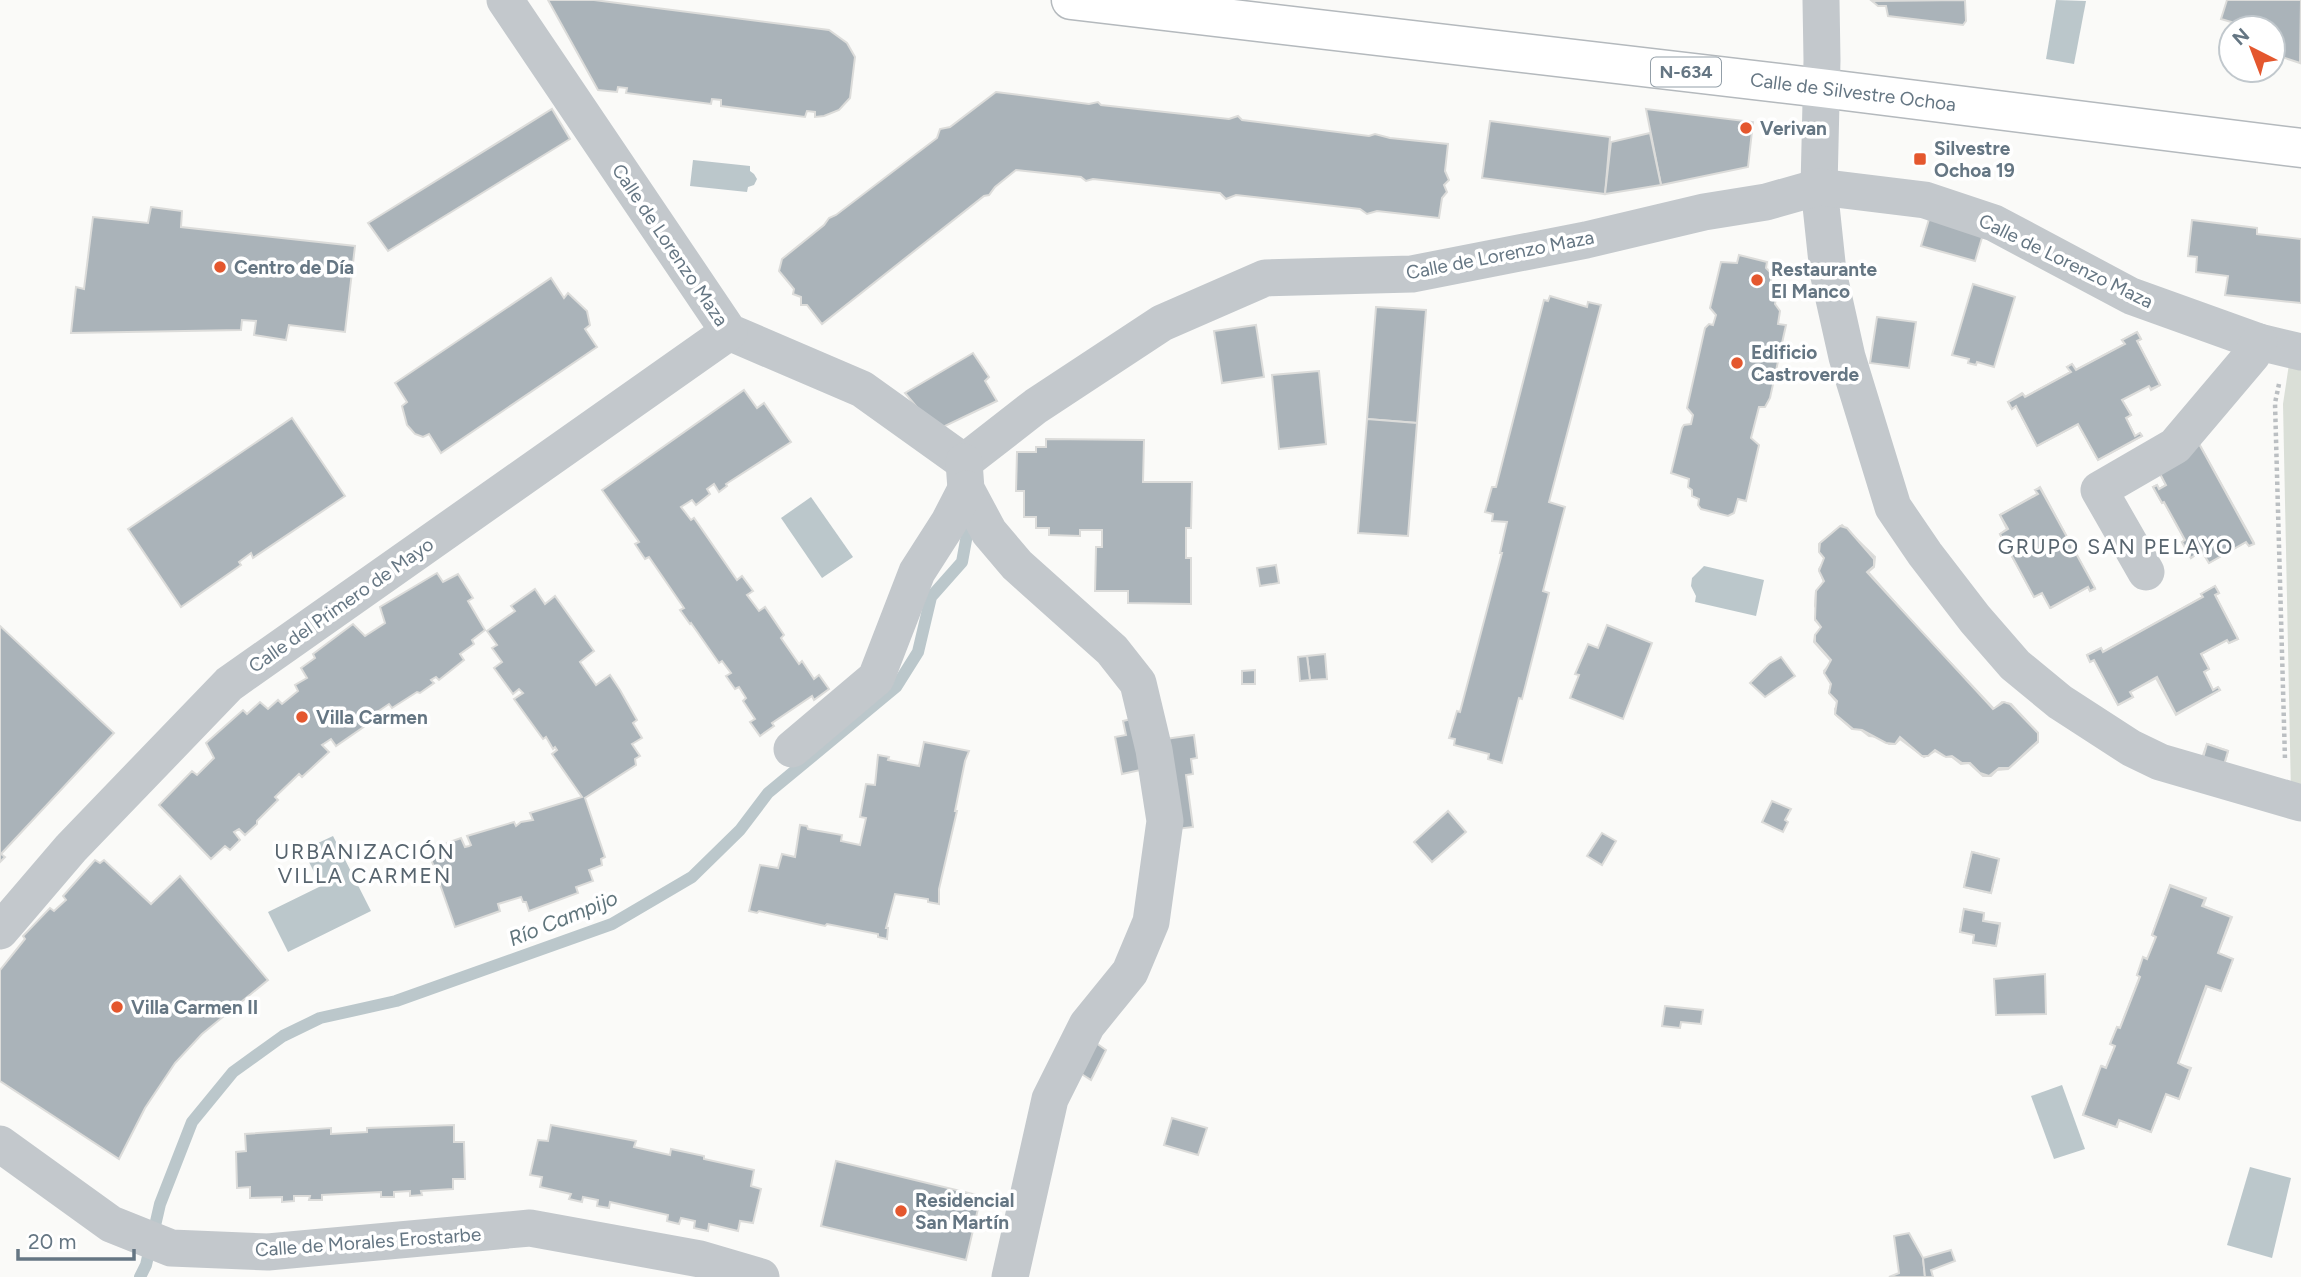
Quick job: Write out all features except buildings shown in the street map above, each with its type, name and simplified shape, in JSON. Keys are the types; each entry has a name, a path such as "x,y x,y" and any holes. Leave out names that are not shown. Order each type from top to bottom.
{"highway":[{"name":"Calle de Silvestre Ochoa","path":"1071,0 1821,88 2301,148"}],"street":[{"name":"Calle de Lorenzo Maza","path":"505,0 729,332 862,389 965,475 1037,407 1163,323 1265,278 1412,274 1586,240 1704,212 1766,202 1819,187 1926,200 1994,223 2131,296 2282,348"},
{"path":"1821,0 1819,187 1828,272 1847,357 1893,507 1975,619 2015,665 2060,702 2131,748 2160,762 2294,801"},
{"name":"Calle del Primero de Mayo","path":"0,931 71,848 229,684 729,332"},
{"path":"2146,572 2099,490 2175,446 2252,355 2282,348"},
{"path":"792,749 876,678 916,572 949,522 965,475"},
{"path":"965,475 989,532 1017,565 1112,650 1138,683 1154,750 1165,821 1151,922 1130,972 1087,1025 1050,1099 1010,1277"},
{"name":"Calle de Morales Erostarbe","path":"0,1144 111,1224 171,1248 268,1252 530,1228 700,1259 761,1277"}],"path":[{"path":"2282,348 2275,403 2294,801"}],"shaded area":[{"path":"2056,0 2086,1 2074,64 2046,59"},
{"path":"693,160 750,166 750,171 757,179 754,185 748,187 747,192 690,186"},
{"path":"2289,364 2301,366 2301,797 2291,794 2283,404"},
{"path":"811,497 853,557 822,578 781,518"},
{"path":"1704,566 1764,580 1756,616 1695,602 1692,578"},
{"path":"333,836 371,911 288,952 268,912 321,886 303,850"},
{"path":"2062,1085 2085,1149 2054,1159 2031,1096"},
{"path":"2250,1167 2291,1178 2272,1258 2227,1245"}],"waterway":[{"name":"Río Campijo","path":"140,1277 146,1265 160,1204 192,1122 233,1072 283,1036 320,1018 396,1001 612,924 692,877 740,830 768,793 896,687 918,652 931,597 962,562 968,529"}],"place":[{"name":"Verivan","path":"1746,128"},
{"name":"Silvestre Ochoa 19","path":"1920,159"},
{"name":"Centro de Día","path":"220,267"},
{"name":"Restaurante El Manco","path":"1757,280"},
{"name":"Edificio Castroverde","path":"1737,363"},
{"name":"Villa Carmen","path":"302,717"},
{"name":"Villa Carmen II","path":"117,1007"},
{"name":"Residencial San Martín","path":"901,1211"}],"district":[{"name":"GRUPO SAN PELAYO","path":"2116,546"},
{"name":"URBANIZACIÓN VILLA CARMEN","path":"365,863"}]}
